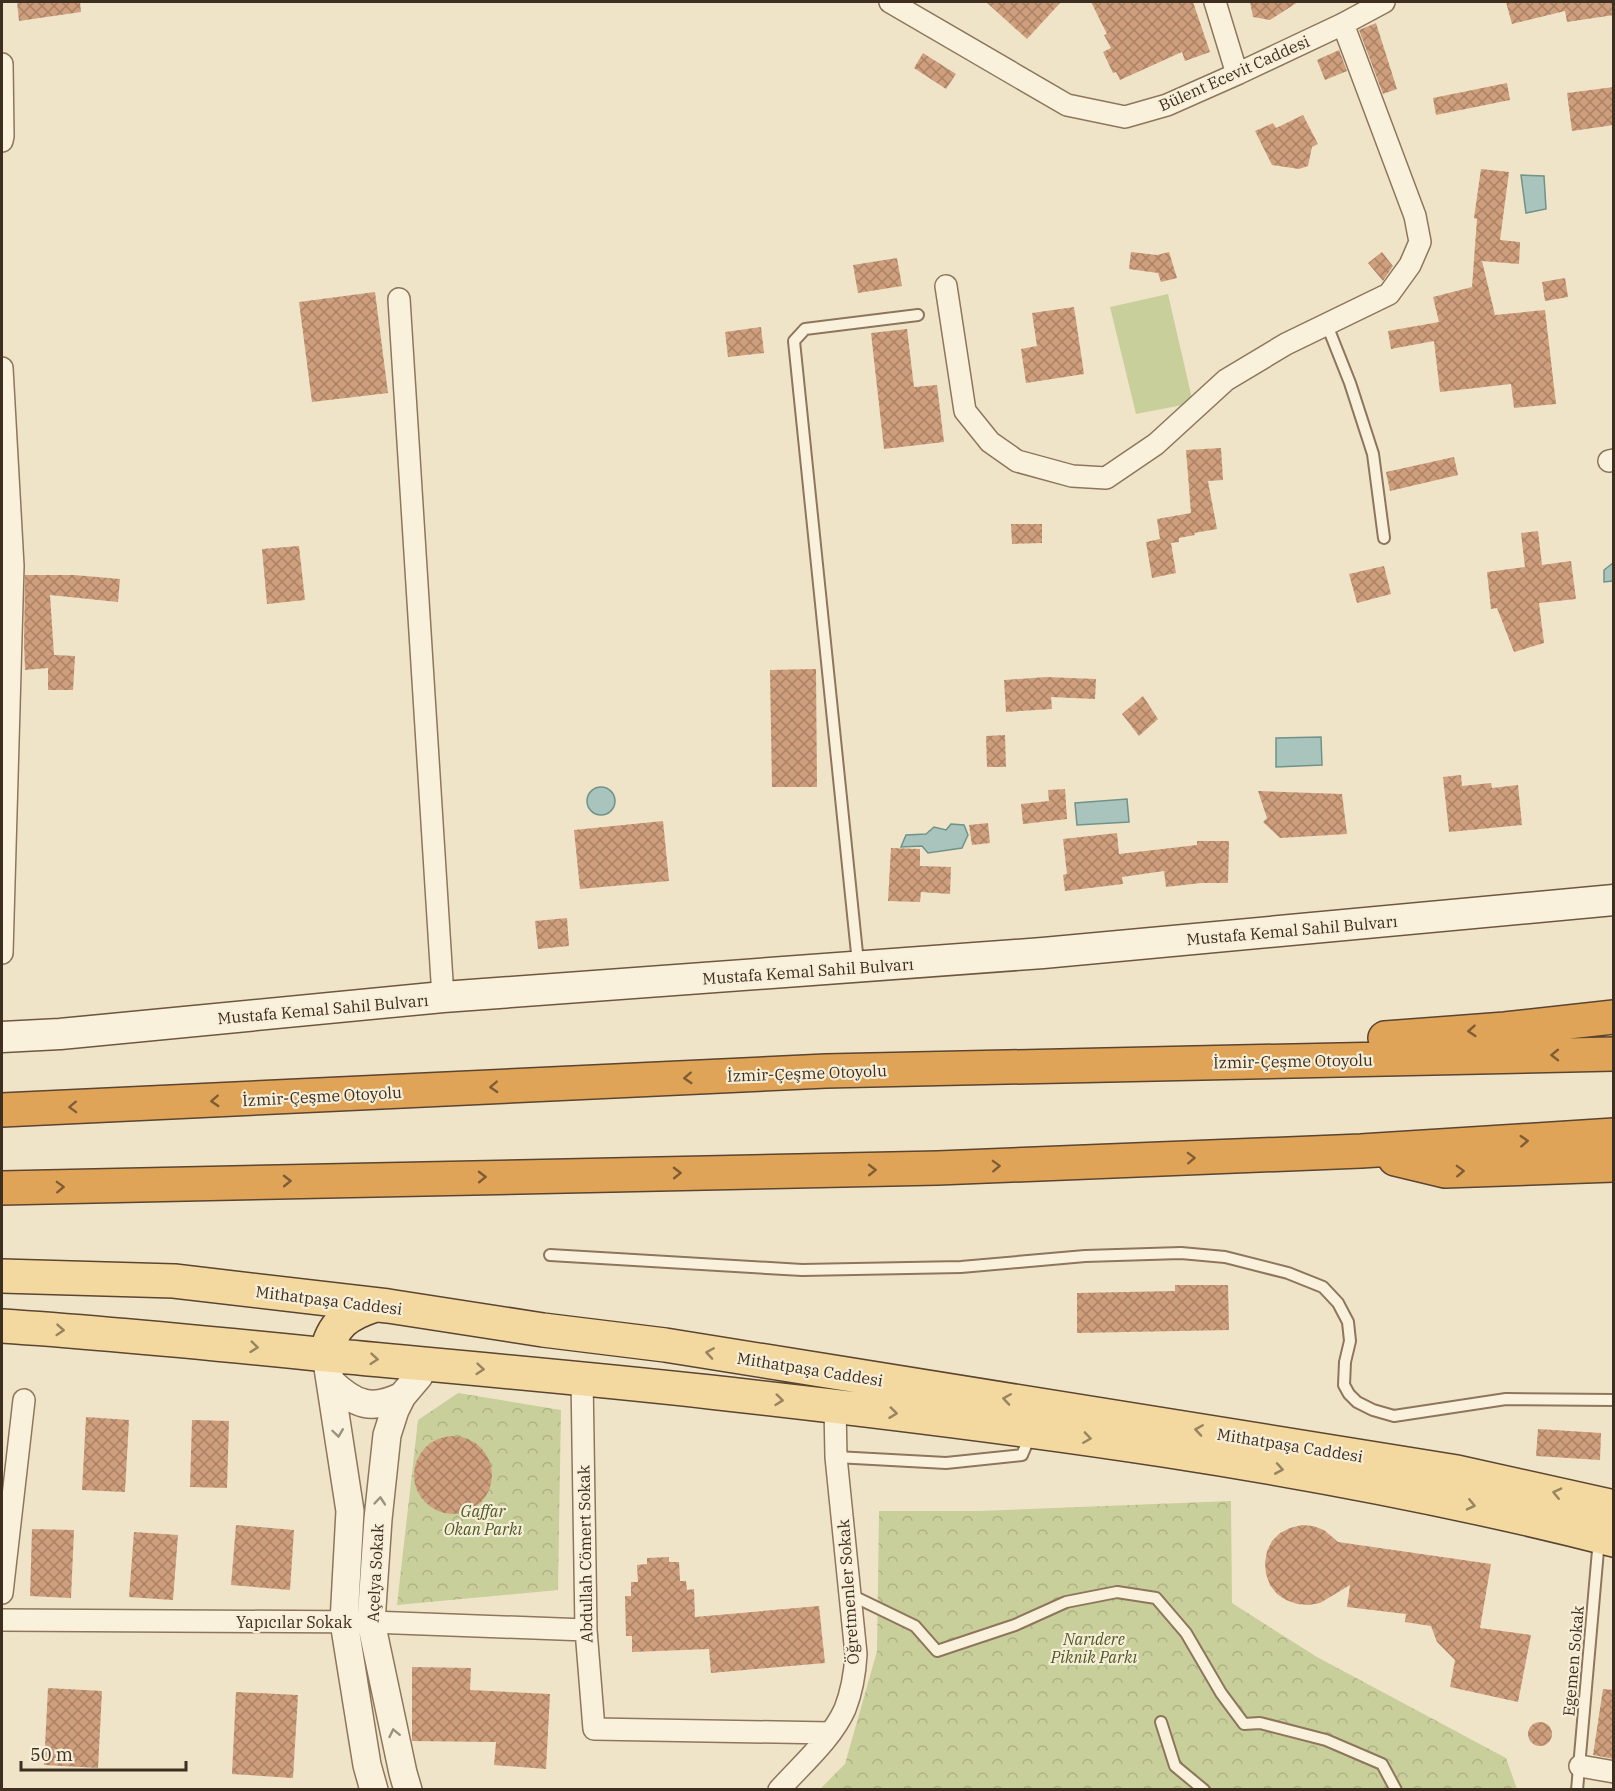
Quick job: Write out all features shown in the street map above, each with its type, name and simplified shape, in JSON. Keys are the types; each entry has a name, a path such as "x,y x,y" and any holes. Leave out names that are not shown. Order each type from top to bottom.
{"highway":[{"path":"826,1071 1394,1037 1505,1029 1614,1017"},
{"name":"İzmir-Çeşme Otoyolu","path":"2,1110 826,1071 1614,1054"},
{"path":"2,1188 938,1168 1361,1151 1614,1135"},
{"path":"1361,1151 1445,1171 1614,1165"}],"main road":[{"name":"Mustafa Kemal Sahil Bulvarı","path":"2,1037 71,1033 442,997 1055,952 1614,900"},
{"name":"Mithatpaşa Caddesi","path":"2,1276 174,1281 381,1306 665,1346 1457,1472 1614,1507"},
{"path":"329,1368 329,1340 337,1326 359,1310 381,1306 402,1316 418,1336 422,1350 422,1363"},
{"name":"Mithatpaşa Caddesi","path":"2,1326 127,1335 329,1368 422,1363 582,1378 1033,1430 1162,1449 1378,1486 1470,1504 1606,1538"}],"street":[{"name":"Bülent Ecevit Caddesi","path":"890,2 1067,105 1125,117 1167,105 1237,74 1384,2"},
{"path":"1215,2 1237,74"},
{"path":"946,286 965,411 990,442 1017,461 1072,476 1106,478 1156,444 1226,381 1286,344 1389,294 1410,265 1420,242 1415,216 1343,24"},
{"path":"2,64 2,141"},
{"path":"399,300 442,997"},
{"path":"2,368 13,566 2,953"},
{"name":"Açelya Sokak","path":"408,1790 371,1622 386,1445 390,1425 402,1396 419,1376 422,1363"},
{"path":"329,1368 345,1395 358,1402 373,1405 388,1403 402,1396"},
{"name":"Açelya Sokak","path":"329,1368 350,1511 344,1622 367,1765 374,1790"},
{"name":"Abdullah Cömert Sokak","path":"582,1378 586,1630 594,1729 831,1733"},
{"path":"2,1593 24,1400"},
{"name":"Öğretmenler Sokak","path":"779,1790 831,1733 844,1710 854,1680 856,1654 836,1456 835,1406"},
{"name":"Yapıcılar Sokak","path":"2,1620 371,1622 586,1630"},
{"path":"1580,1766 1614,1772"}],"lane":[{"path":"858,967 794,341 805,329 918,315"},
{"path":"1328,325 1373,454 1384,538"},
{"path":"550,1255 802,1270 961,1267 1085,1256 1181,1253 1226,1257 1288,1273 1323,1287 1338,1303 1348,1322 1350,1341 1345,1362 1344,1385 1357,1402 1373,1410 1394,1416 1506,1399 1614,1400"},
{"path":"836,1456 946,1463 1022,1455 1033,1430"},
{"name":"Egemen Sokak","path":"1577,1790 1606,1538"},
{"path":"851,1595 915,1626 938,1651 1015,1625 1066,1602 1117,1592 1156,1598 1186,1633 1221,1693 1244,1724 1260,1723 1326,1740 1373,1760 1382,1764 1396,1790"},
{"path":"1161,1722 1174,1766 1204,1790"}],"green space":[{"path":"1168,294 1193,403 1136,414 1110,307"},
{"name":"Gaffar Okan Parkı","path":"458,1393 561,1410 558,1590 397,1605 418,1420"},
{"name":"Narıdere Piknik Parkı","path":"1231,1501 1232,1603 1317,1657 1506,1758 1517,1789 819,1790 845,1764 877,1651 879,1511 980,1511"}],"water":[{"path":"1521,175 1544,176 1546,209 1526,213"},
{"path":"1613,563 1613,581 1604,582 1604,570"},
{"path":"1321,737 1322,765 1276,767 1276,738"},
{"path":"601,787 611,791 615,801 611,811 601,815 591,811 587,801 591,791"},
{"path":"1127,799 1129,822 1077,825 1075,803"},
{"path":"951,824 964,825 968,835 962,848 928,853 922,846 901,847 906,835 926,834 934,827 946,830"}],"building":[{"path":"17,2 80,2 81,12 19,21"},
{"path":"986,2 1061,2 1027,39"},
{"path":"1091,2 1193,2 1210,52 1185,61 1182,52 1120,80 1116,72 1113,73 1103,52 1111,48 1104,35 1107,34"},
{"path":"1250,2 1298,2 1270,20 1253,17"},
{"path":"1506,2 1614,2 1614,15 1567,22 1565,11 1512,24"},
{"path":"1376,23 1397,89 1383,94 1359,30"},
{"path":"1339,50 1347,71 1325,80 1317,60"},
{"path":"923,53 956,74 946,89 914,68"},
{"path":"1507,83 1510,100 1436,115 1433,98"},
{"path":"1614,87 1614,125 1572,131 1567,93"},
{"path":"1303,115 1318,144 1312,147 1308,166 1299,169 1272,165 1255,131 1273,123 1276,128"},
{"path":"1481,169 1509,172 1500,240 1520,242 1519,264 1482,261 1495,315 1545,310 1556,404 1514,408 1511,384 1440,392 1434,341 1391,349 1388,331 1439,322 1433,297 1472,287 1477,219 1474,218"},
{"path":"1131,252 1157,255 1169,252 1177,278 1161,282 1158,273 1129,269"},
{"path":"1382,252 1393,266 1383,281 1368,263"},
{"path":"897,258 902,286 858,293 853,265"},
{"path":"1565,278 1568,297 1545,301 1542,282"},
{"path":"375,292 388,393 312,402 299,302"},
{"path":"1074,307 1084,374 1026,383 1021,349 1037,346 1032,313"},
{"path":"761,327 764,353 728,357 725,332"},
{"path":"907,329 914,387 937,385 944,442 884,449 871,333"},
{"path":"1221,448 1223,480 1208,481 1217,529 1194,533 1195,535 1179,538 1179,542 1171,543 1176,573 1152,578 1146,542 1160,539 1157,519 1191,513 1186,450"},
{"path":"1454,457 1458,475 1390,491 1386,472"},
{"path":"1011,524 1042,524 1042,543 1012,544"},
{"path":"1538,531 1542,565 1571,561 1576,599 1539,603 1544,643 1514,652 1497,608 1491,609 1487,572 1525,567 1521,533"},
{"path":"299,546 305,600 267,604 262,549"},
{"path":"1384,566 1391,594 1357,603 1349,574"},
{"path":"25,575 74,575 120,579 118,602 50,595 54,655 75,656 73,690 48,690 48,668 25,670"},
{"path":"816,669 817,787 772,787 770,670"},
{"path":"1046,677 1096,679 1095,699 1051,697 1052,709 1006,712 1004,680"},
{"path":"1143,696 1158,719 1139,736 1122,714"},
{"path":"1005,735 1006,767 987,767 986,736"},
{"path":"1461,775 1462,786 1491,783 1492,788 1518,785 1522,825 1449,832 1443,777"},
{"path":"1065,789 1067,819 1023,824 1021,804 1049,801 1048,790"},
{"path":"1258,791 1342,794 1347,834 1280,838 1263,822 1267,818"},
{"path":"663,821 669,881 580,889 574,830"},
{"path":"988,823 990,843 972,845 969,825"},
{"path":"1117,833 1119,854 1197,845 1197,841 1229,841 1228,883 1166,887 1164,871 1122,877 1123,884 1065,891 1063,875 1067,874 1063,839"},
{"path":"891,848 920,849 920,866 951,867 950,894 921,892 920,902 888,901"},
{"path":"567,918 569,946 538,949 535,921"},
{"path":"1175,1285 1228,1285 1229,1330 1077,1333 1077,1293 1175,1291"},
{"path":"86,1417 129,1420 125,1492 82,1490"},
{"path":"192,1420 229,1421 227,1488 190,1487"},
{"path":"1538,1429 1601,1433 1600,1460 1536,1456"},
{"path":"453,1436 468,1439 480,1448 489,1460 492,1475 489,1490 480,1502 468,1511 453,1514 438,1511 426,1502 417,1490 414,1475 417,1460 426,1448 438,1439"},
{"path":"236,1525 294,1530 290,1590 231,1585"},
{"path":"1302,1525 1324,1530 1338,1542 1491,1564 1480,1628 1531,1635 1518,1702 1450,1687 1455,1660 1437,1642 1431,1626 1405,1622 1406,1614 1347,1607 1350,1585 1320,1603 1309,1605 1297,1604 1277,1594 1266,1574 1267,1551 1272,1541 1280,1533"},
{"path":"32,1529 74,1530 71,1598 30,1596"},
{"path":"134,1532 178,1535 173,1600 129,1597"},
{"path":"669,1557 669,1562 679,1562 680,1581 686,1581 687,1590 694,1589 695,1617 819,1606 825,1663 711,1673 709,1649 632,1652 632,1636 626,1636 625,1596 631,1596 631,1582 638,1582 637,1565 647,1564 647,1558"},
{"path":"412,1667 471,1668 470,1690 550,1694 546,1769 494,1765 496,1742 412,1741"},
{"path":"48,1688 102,1691 98,1768 44,1765"},
{"path":"1603,1689 1614,1690 1614,1759 1593,1755"},
{"path":"236,1692 298,1695 293,1778 232,1774"},
{"path":"1540,1722 1549,1725 1552,1734 1549,1743 1540,1746 1531,1743 1528,1734 1531,1725"}]}
